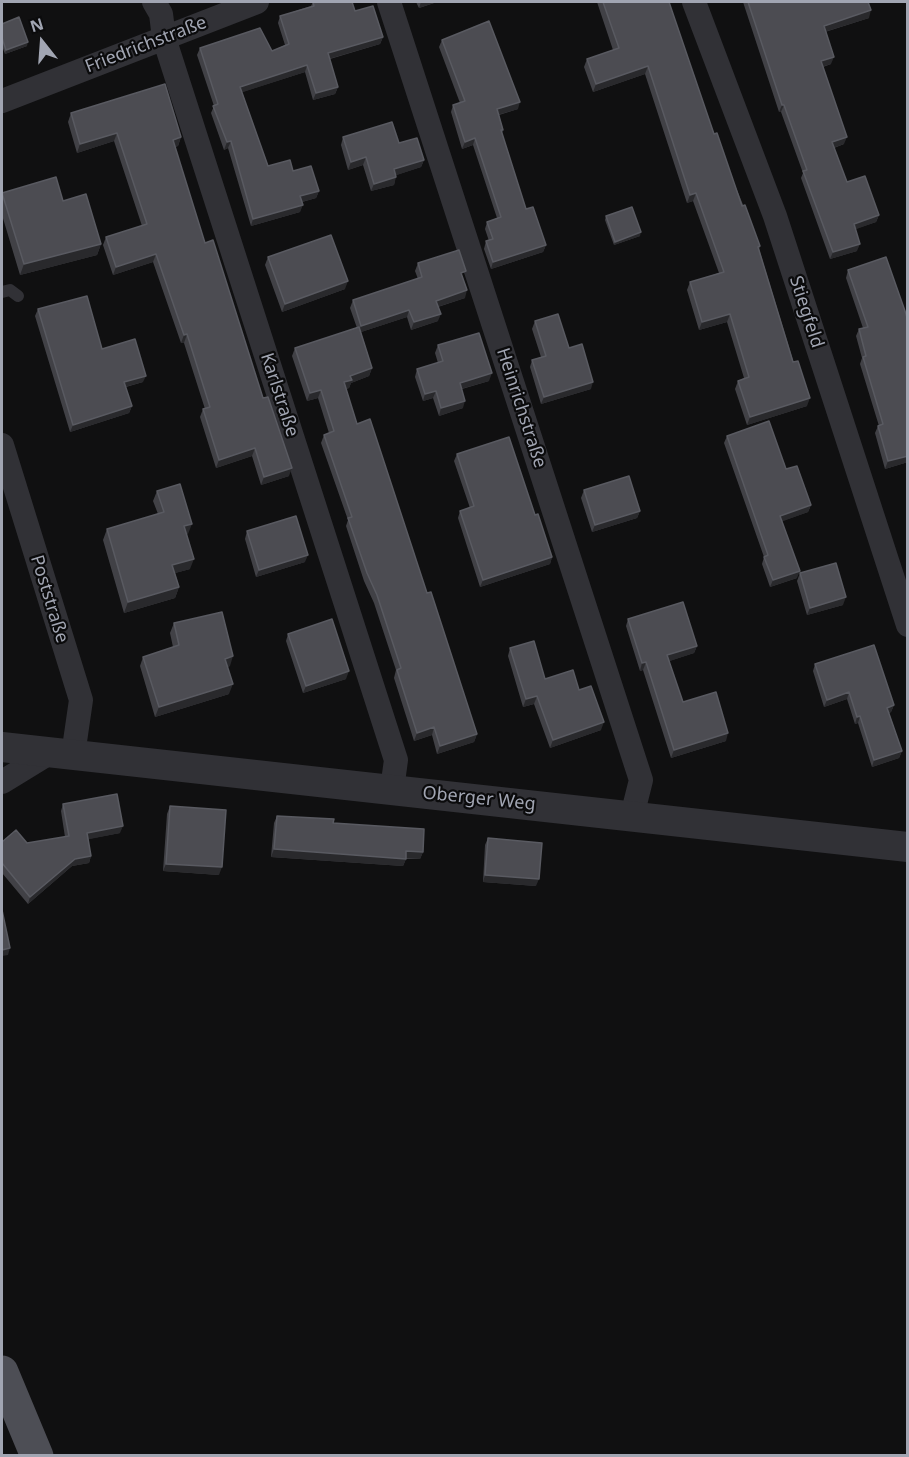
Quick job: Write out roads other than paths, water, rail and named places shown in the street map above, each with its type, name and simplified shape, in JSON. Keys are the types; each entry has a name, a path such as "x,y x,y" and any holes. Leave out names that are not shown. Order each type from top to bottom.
{"main road":[{"path":"2,1372 37,1455"}],"street":[{"name":"Karlstraße","path":"154,2 161,14 165,38 396,760 392,789"},
{"name":"Friedrichstraße","path":"2,101 256,2"},
{"name":"Heinrichstraße","path":"389,2 641,780 632,816"},
{"name":"Stiegfeld","path":"694,2 775,216 908,625"},
{"name":"Poststraße","path":"2,445 81,700 62,753"},
{"name":"Oberger Weg","path":"2,747 908,847"},
{"path":"2,782 62,753"}],"lane":[{"path":"2,292 10,290 18,296"}]}
